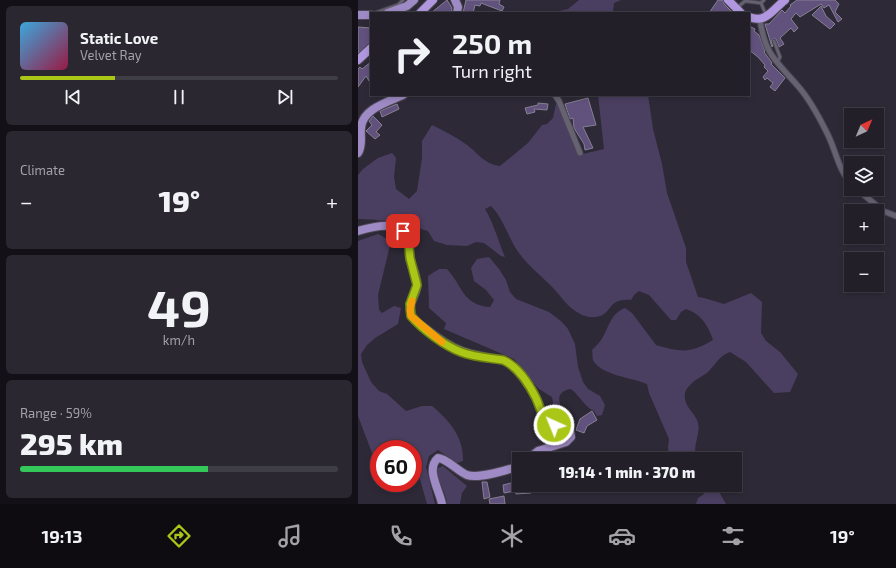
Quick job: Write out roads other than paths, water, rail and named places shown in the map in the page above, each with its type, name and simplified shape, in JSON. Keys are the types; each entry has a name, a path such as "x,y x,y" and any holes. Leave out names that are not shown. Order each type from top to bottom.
{"highway":[{"path":"421,12 433,0"},
{"path":"728,0 738,11"},
{"path":"750,17 763,18 785,0"},
{"path":"358,60 370,49"}],"main road":[{"path":"391,12 407,6 414,0"},
{"path":"455,0 458,7 457,12"},
{"path":"358,15 370,15"},
{"path":"358,153 361,145 361,126 366,115 401,96"},
{"path":"358,231 378,226 386,226 403,231 408,237 410,258 417,285 410,310 411,316 436,338 462,353 503,360 509,363 529,386 543,416 550,423 570,431 571,437 566,442 537,452"},
{"path":"442,504 433,472 434,464 438,458 446,461 451,466 469,476 486,474 512,468"}],"street":[{"path":"763,18 763,38 766,47 777,64 797,85 812,106 827,133 844,174"},
{"path":"556,96 580,153"},
{"path":"866,196 883,210 896,216"}],"lane":[{"path":"378,12 398,5 403,0"},
{"path":"761,3 764,0"},
{"path":"738,11 745,1 761,3"},
{"path":"761,3 763,18"},
{"path":"774,41 780,56 777,64"}]}
